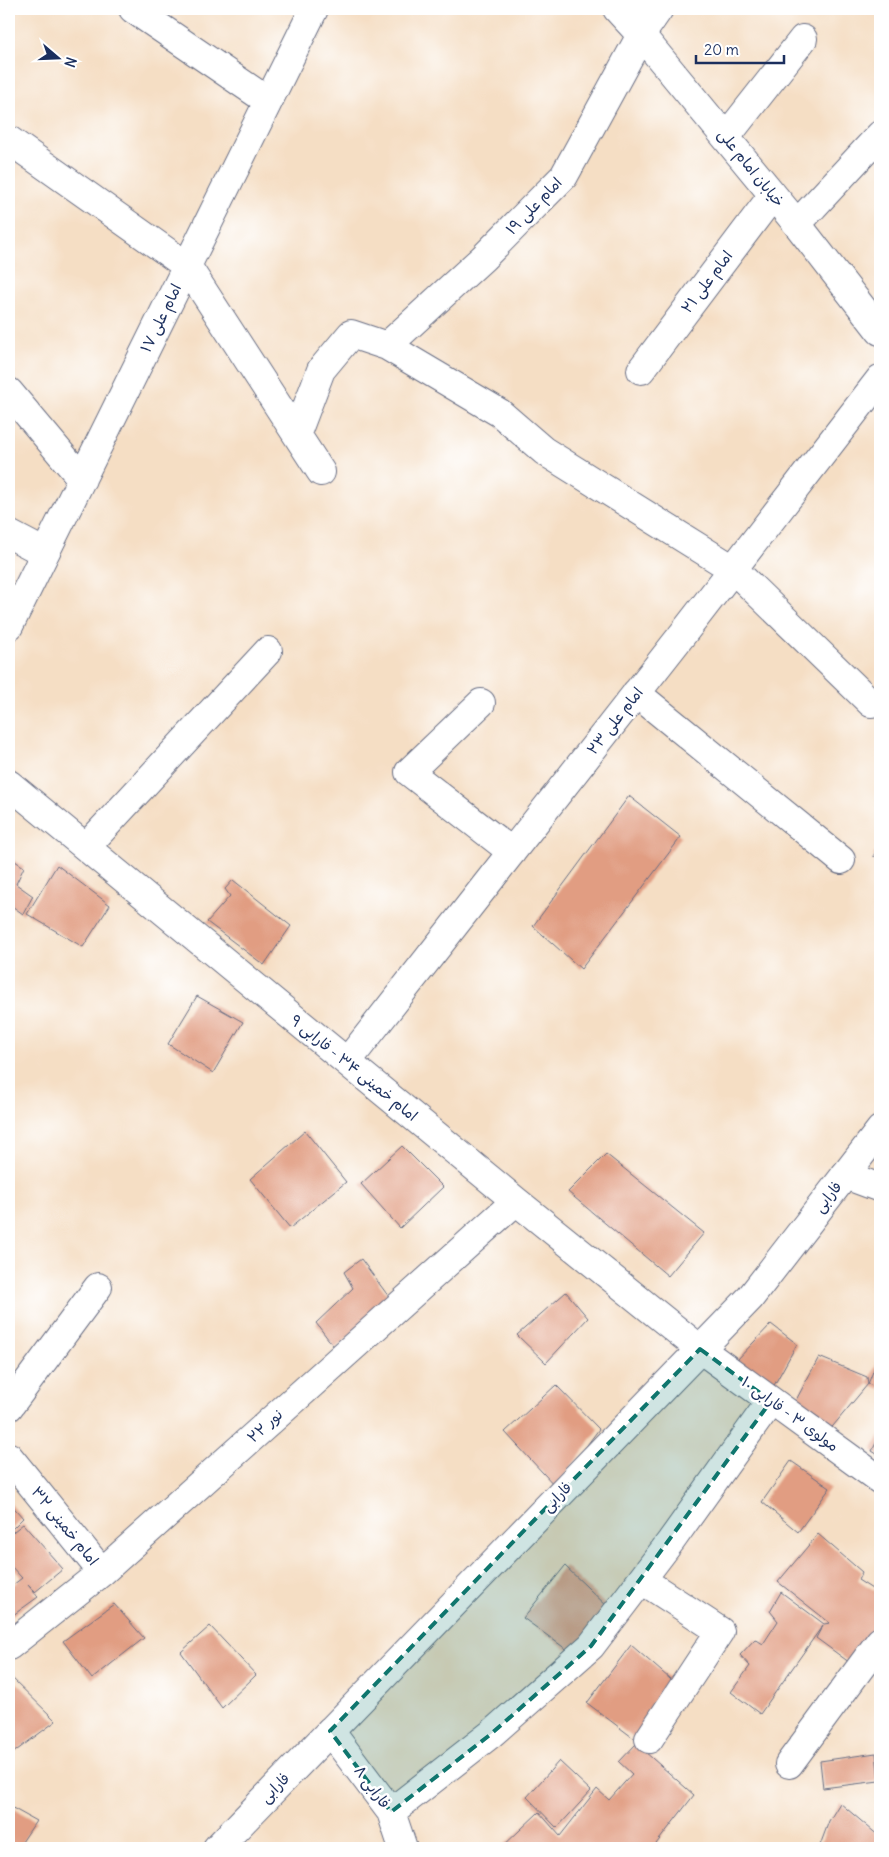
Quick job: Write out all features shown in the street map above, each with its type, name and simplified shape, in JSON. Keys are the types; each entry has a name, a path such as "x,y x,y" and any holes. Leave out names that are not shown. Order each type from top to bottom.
{"street":[{"path":"133,9 268,101"},
{"name":"امام علی ۱۷","path":"9,626 314,9"},
{"name":"خیابان امام علی","path":"617,9 726,137 797,224 880,331"},
{"name":"امام علی ۱۹","path":"387,346 483,258 564,176 641,35 659,9"},
{"path":"726,137 803,39"},
{"path":"797,224 880,135"},
{"path":"9,140 187,266 321,472"},
{"name":"امام علی ۲۱","path":"641,370 773,195"},
{"path":"297,433 322,370 351,334 387,346 500,414 544,451 733,569 871,703"},
{"name":"امام علی ۲۳","path":"347,1062 880,379"},
{"path":"9,392 82,478"},
{"path":"9,534 45,553"},
{"path":"86,846 268,652"},
{"path":"636,693 841,860"},
{"path":"481,703 409,772 512,852"},
{"name":"امام خمینی ۳۴ - فارابی ۹","path":"9,784 516,1201 700,1349"},
{"name":"فارابی","path":"217,1848 750,1298 880,1130"},
{"path":"845,1176 880,1188"},
{"name":"نور ۲۲","path":"9,1646 102,1572 516,1201"},
{"path":"9,1407 98,1287"},
{"name":"مولوی ۳ - فارابی ۱۰","path":"700,1349 880,1480"},
{"path":"391,1812 491,1734 591,1646 642,1580 772,1401"},
{"name":"امام خمینی ۳۲","path":"9,1457 102,1572"},
{"path":"642,1580 720,1631 649,1739"},
{"path":"789,1764 880,1641"},
{"name":"فارابی ۸","path":"330,1731 391,1812 403,1848"}],"highlighted area":[{"path":"700,1349 771,1401 591,1646 491,1734 391,1812 330,1731"}],"building":[{"path":"629,796 681,837 581,969 533,926"},
{"path":"880,846 880,857 873,856"},
{"path":"9,857 24,867 16,884 33,896 23,914 9,904"},
{"path":"57,865 110,905 83,947 27,914"},
{"path":"233,880 291,926 264,965 207,922 230,896 225,889"},
{"path":"197,996 243,1022 213,1073 168,1044"},
{"path":"305,1131 346,1182 290,1228 250,1179"},
{"path":"402,1146 443,1187 400,1228 361,1184"},
{"path":"606,1154 704,1233 668,1276 568,1192"},
{"path":"361,1259 392,1301 335,1348 316,1323 353,1288 344,1272"},
{"path":"566,1292 588,1318 546,1363 517,1335"},
{"path":"771,1324 797,1344 767,1398 736,1361"},
{"path":"880,1354 880,1389 868,1384"},
{"path":"819,1357 867,1377 868,1384 828,1432 815,1434 821,1419 795,1402"},
{"path":"556,1385 599,1429 556,1487 505,1432"},
{"path":"880,1435 880,1456 872,1451"},
{"path":"791,1461 830,1488 798,1532 762,1502"},
{"path":"9,1502 23,1518 9,1532"},
{"path":"23,1524 63,1569 35,1592 28,1585 38,1597 9,1618 9,1588 22,1578 9,1564 9,1535"},
{"path":"818,1534 862,1572 858,1580 880,1594 880,1636 857,1668 816,1638 823,1625 760,1714 731,1692 750,1666 740,1655 755,1639 763,1644 778,1621 770,1611 781,1592 824,1624 830,1623 778,1582"},
{"path":"565,1566 610,1609 573,1654 523,1618"},
{"path":"114,1604 144,1638 92,1679 63,1641"},
{"path":"210,1626 256,1675 222,1708 181,1652"},
{"path":"631,1645 677,1685 636,1740 587,1703"},
{"path":"9,1675 56,1721 9,1756"},
{"path":"636,1744 694,1795 656,1844 661,1848 501,1848 539,1812 560,1836 597,1789 609,1800 632,1774 619,1762"},
{"path":"876,1753 879,1781 823,1788 820,1761"},
{"path":"559,1761 591,1791 557,1828 527,1797"},
{"path":"840,1803 880,1837 880,1848 819,1848 829,1821"},
{"path":"9,1806 36,1821 18,1848 9,1848"}]}
